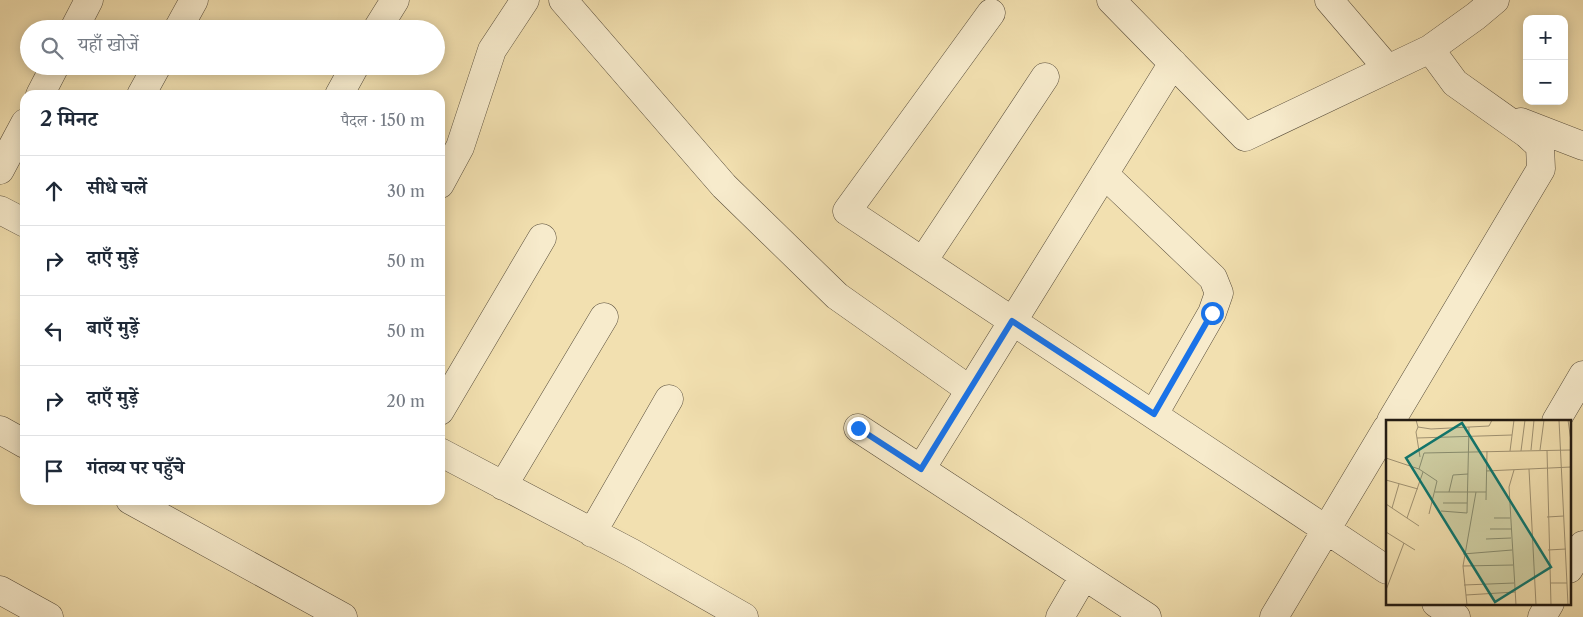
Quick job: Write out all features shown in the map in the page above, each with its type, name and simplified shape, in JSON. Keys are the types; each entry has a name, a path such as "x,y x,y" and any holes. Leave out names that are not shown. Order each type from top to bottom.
{"street":[{"path":"79,20 89,0"},
{"path":"183,20 194,0"},
{"path":"383,20 395,0"},
{"path":"445,175 460,147 492,50 525,0"},
{"path":"563,0 724,186 837,296 970,390"},
{"path":"1111,0 1245,137 1430,49 1495,0"},
{"path":"1329,0 1388,69"},
{"path":"991,13 847,211 1386,569"},
{"path":"1392,420 1540,169 1540,146 1527,134 1455,83 1430,49"},
{"path":"921,469 1173,64"},
{"path":"43,90 50,75"},
{"path":"144,90 152,75"},
{"path":"342,90 351,75"},
{"path":"922,261 1045,78"},
{"path":"1494,112 1583,146"},
{"path":"0,170 20,132"},
{"path":"1104,174 1213,278 1219,293 1212,313 1154,414"},
{"path":"0,210 20,220"},
{"path":"445,403 542,238"},
{"path":"503,486 604,317"},
{"path":"1557,420 1583,376"},
{"path":"592,532 669,399"},
{"path":"858,428 1147,617"},
{"path":"0,430 20,441"},
{"path":"1274,617 1386,430"},
{"path":"445,455 592,532 744,617"},
{"path":"139,505 343,617"},
{"path":"1060,617 1084,576"},
{"path":"0,590 49,617"},
{"path":"1542,617 1549,604"}],"route":[{"path":"858,428 921,469 1012,321 1154,414 1212,313"}]}
